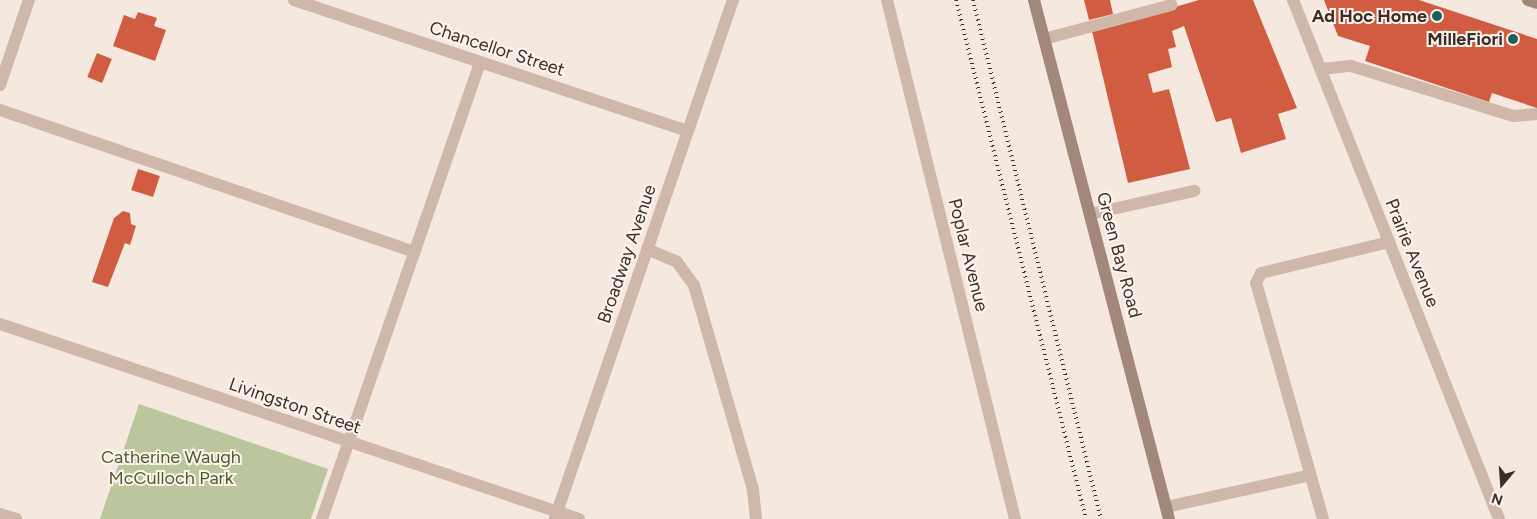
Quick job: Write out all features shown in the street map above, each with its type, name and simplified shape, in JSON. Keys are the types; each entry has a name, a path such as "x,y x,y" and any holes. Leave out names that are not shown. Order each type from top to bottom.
{"main road":[{"name":"Green Bay Road","path":"1034,0 1168,513"},
{"path":"1528,0 1537,3"}],"street":[{"path":"0,85 29,0"},
{"name":"Chancellor Street","path":"294,0 688,132"},
{"name":"Broadway Avenue","path":"556,515 733,0"},
{"name":"Poplar Avenue","path":"887,0 1015,519"},
{"name":"Prairie Avenue","path":"1293,0 1498,519"},
{"path":"1044,39 1172,5"},
{"path":"322,519 480,62"},
{"path":"1321,69 1351,66 1514,116 1537,114"},
{"path":"0,110 414,252"},
{"path":"1090,214 1194,191"},
{"path":"1324,519 1256,283 1261,273 1389,242"},
{"path":"647,249 677,262 694,285 753,490 756,519"},
{"name":"Livingston Street","path":"0,324 556,515 579,519"},
{"path":"1168,513 1311,475"},
{"path":"0,514 16,519"}],"green space":[{"name":"Catherine Waugh McCulloch Park","path":"139,404 328,469 311,519 100,519"}],"building":[{"path":"1084,0 1110,0 1113,14 1089,20"},
{"path":"1199,0 1253,0 1297,108 1278,114 1286,139 1241,153 1231,118 1216,122 1184,26 1172,31 1176,47 1168,49 1172,67 1148,74 1153,93 1169,89 1190,169 1128,183 1092,31"},
{"path":"1324,0 1419,0 1537,39 1537,108 1492,93 1489,102 1365,61 1370,46 1338,36"},
{"path":"138,12 157,18 154,26 166,30 155,61 113,46 124,15 135,19"},
{"path":"97,53 112,59 102,83 87,77"},
{"path":"138,169 160,176 153,197 131,190"},
{"path":"123,211 130,213 131,224 136,226 130,245 125,243 108,287 92,282 114,218"}],"railway":[{"path":"956,0 1086,519"},
{"path":"973,0 1101,519"}],"place":[{"name":"Ad Hoc Home","path":"1437,16"},
{"name":"MilleFiori","path":"1513,39"}]}
